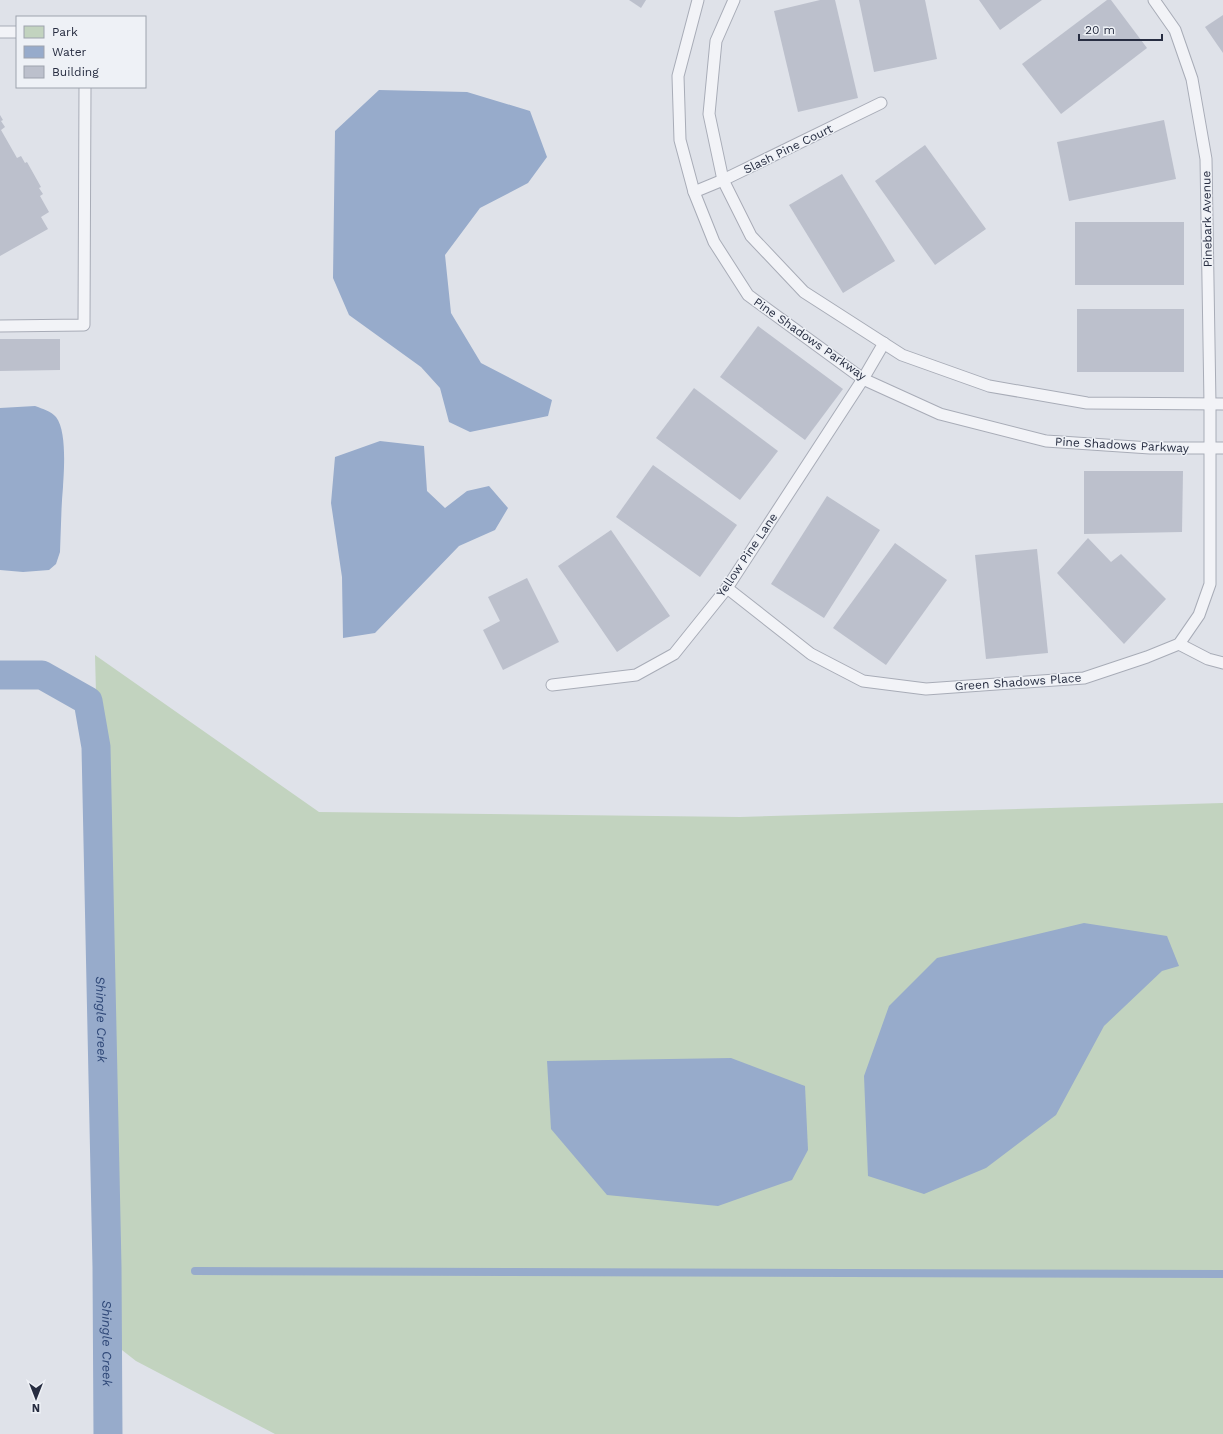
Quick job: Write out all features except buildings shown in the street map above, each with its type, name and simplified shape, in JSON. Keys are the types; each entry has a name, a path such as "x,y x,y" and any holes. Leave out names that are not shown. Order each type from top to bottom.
{"lane":[{"name":"Pine Shadows Parkway","path":"698,0 678,76 680,140 694,192 714,242 748,295 863,379 940,414 1046,441 1150,448 1223,448"},
{"path":"734,0 716,41 710,114 723,180 751,236 804,292 902,355 989,386 1087,403 1223,404"},
{"name":"Pinebark Avenue","path":"1154,0 1175,30 1192,79 1206,159 1210,448"},
{"path":"0,32 16,32"},
{"path":"0,326 84,325 85,88"},
{"name":"Slash Pine Court","path":"694,192 723,180 881,103"},
{"name":"Yellow Pine Lane","path":"552,685 636,675 674,654 727,588 863,379 884,343"},
{"name":"Green Shadows Place","path":"727,588 811,654 863,682 926,689 1084,678 1147,658 1178,644 1199,616 1210,584 1210,448"},
{"path":"1178,644 1208,659 1223,663"}],"green space":[{"path":"95,655 319,812 740,817 1223,803 1223,1434 275,1434 136,1361 113,1343"}],"water":[{"path":"379,90 467,92 530,111 547,157 528,183 480,208 445,255 451,313 481,363 552,400 548,416 470,432 449,422 440,388 421,367 349,315 333,278 335,131"},
{"path":"35,406 52,413 60,423 62,431 64,461 60,552 56,564 49,570 23,572 0,570 0,408"},
{"path":"380,441 424,446 427,491 445,508 467,491 489,486 508,508 495,530 459,546 375,633 343,638 342,577 331,503 335,457"},
{"path":"1084,923 1167,936 1179,966 1162,971 1104,1026 1056,1115 986,1168 924,1194 868,1176 864,1076 889,1006 937,958"},
{"path":"731,1058 805,1086 808,1150 792,1180 718,1206 607,1195 551,1129 547,1061"}],"waterway":[{"name":"Shingle Creek","path":"0,675 42,675 88,701 96,747 107,1267 108,1434"},
{"path":"195,1271 1223,1274"}]}
